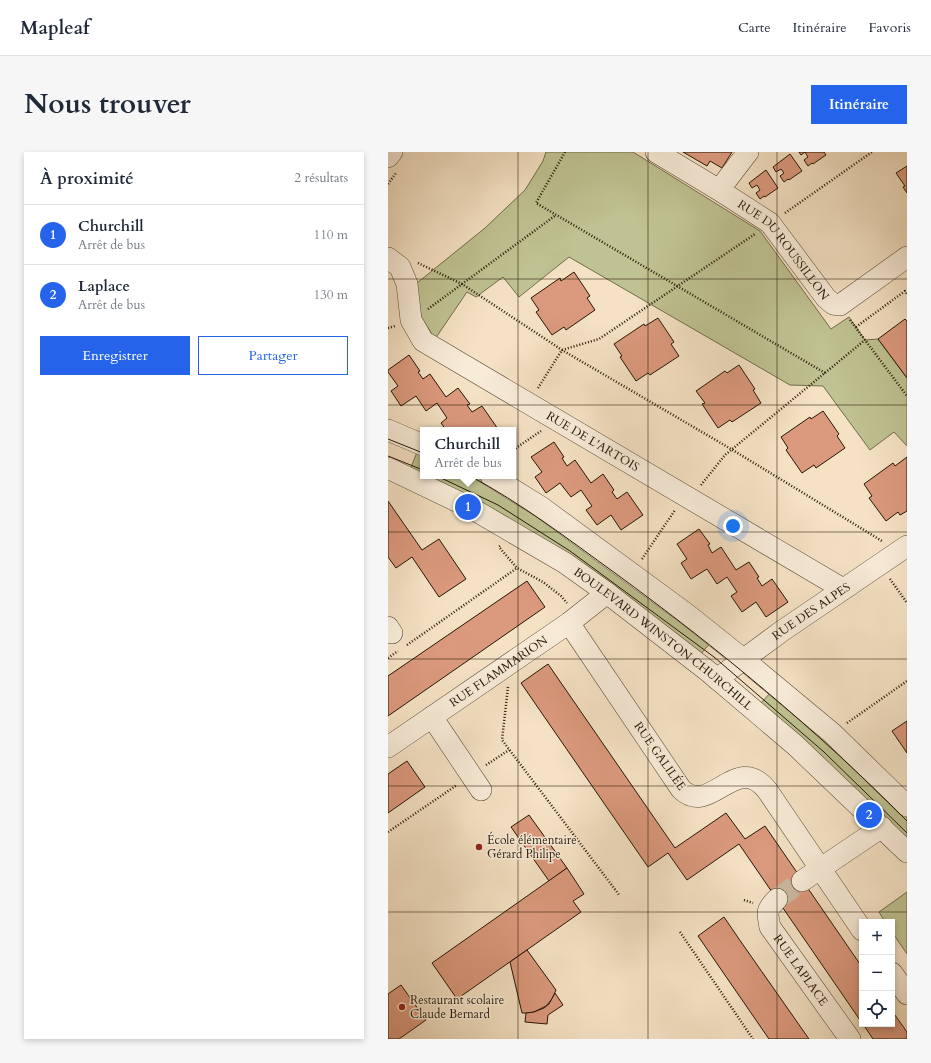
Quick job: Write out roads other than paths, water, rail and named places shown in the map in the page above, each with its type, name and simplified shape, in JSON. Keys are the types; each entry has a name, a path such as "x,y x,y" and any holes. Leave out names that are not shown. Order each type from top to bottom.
{"street":[{"path":"388,157 392,152"},
{"name":"RUE DU ROUSSILLON","path":"656,152 770,223 826,298 833,304 840,305 907,257"},
{"path":"719,190 748,152"},
{"name":"RUE DE L'ARTOIS","path":"394,263 407,284 411,320 423,341 843,589"},
{"path":"388,430 420,444"},
{"name":"BOULEVARD WINSTON CHURCHILL","path":"388,468 471,508 564,563 607,593 717,679 795,745 907,852"},
{"path":"496,479 541,507 688,615 832,733 907,806"},
{"name":"RUE DES ALPES","path":"717,679 782,630 907,546"},
{"name":"RUE FLAMMARION","path":"388,747 573,619 607,593"},
{"name":"RUE GALILÉE","path":"573,619 684,792 694,796 708,795 734,779 742,777 760,782 767,790 859,926"},
{"path":"432,717 476,783"},
{"path":"802,881 882,827"},
{"name":"RUE LAPLACE","path":"777,899 769,907 768,916 770,927 850,1039"},
{"path":"895,977 907,994"}],"tunnel":[{"path":"777,899 802,881"}],"tram line":[{"path":"388,439 420,452"},
{"path":"388,456 420,469"},
{"path":"443,479 498,505 570,551 714,657 824,752 907,833"},
{"path":"475,479 508,498 544,522 692,631 766,691 873,787 907,821"}],"place":[{"name":"Churchill","path":"468,507"},
{"name":"Laplace","path":"869,815"},
{"name":"École élémentaire Gérard Philipe","path":"479,847"},
{"name":"Restaurant scolaire Claude Bernard","path":"402,1007"}]}
